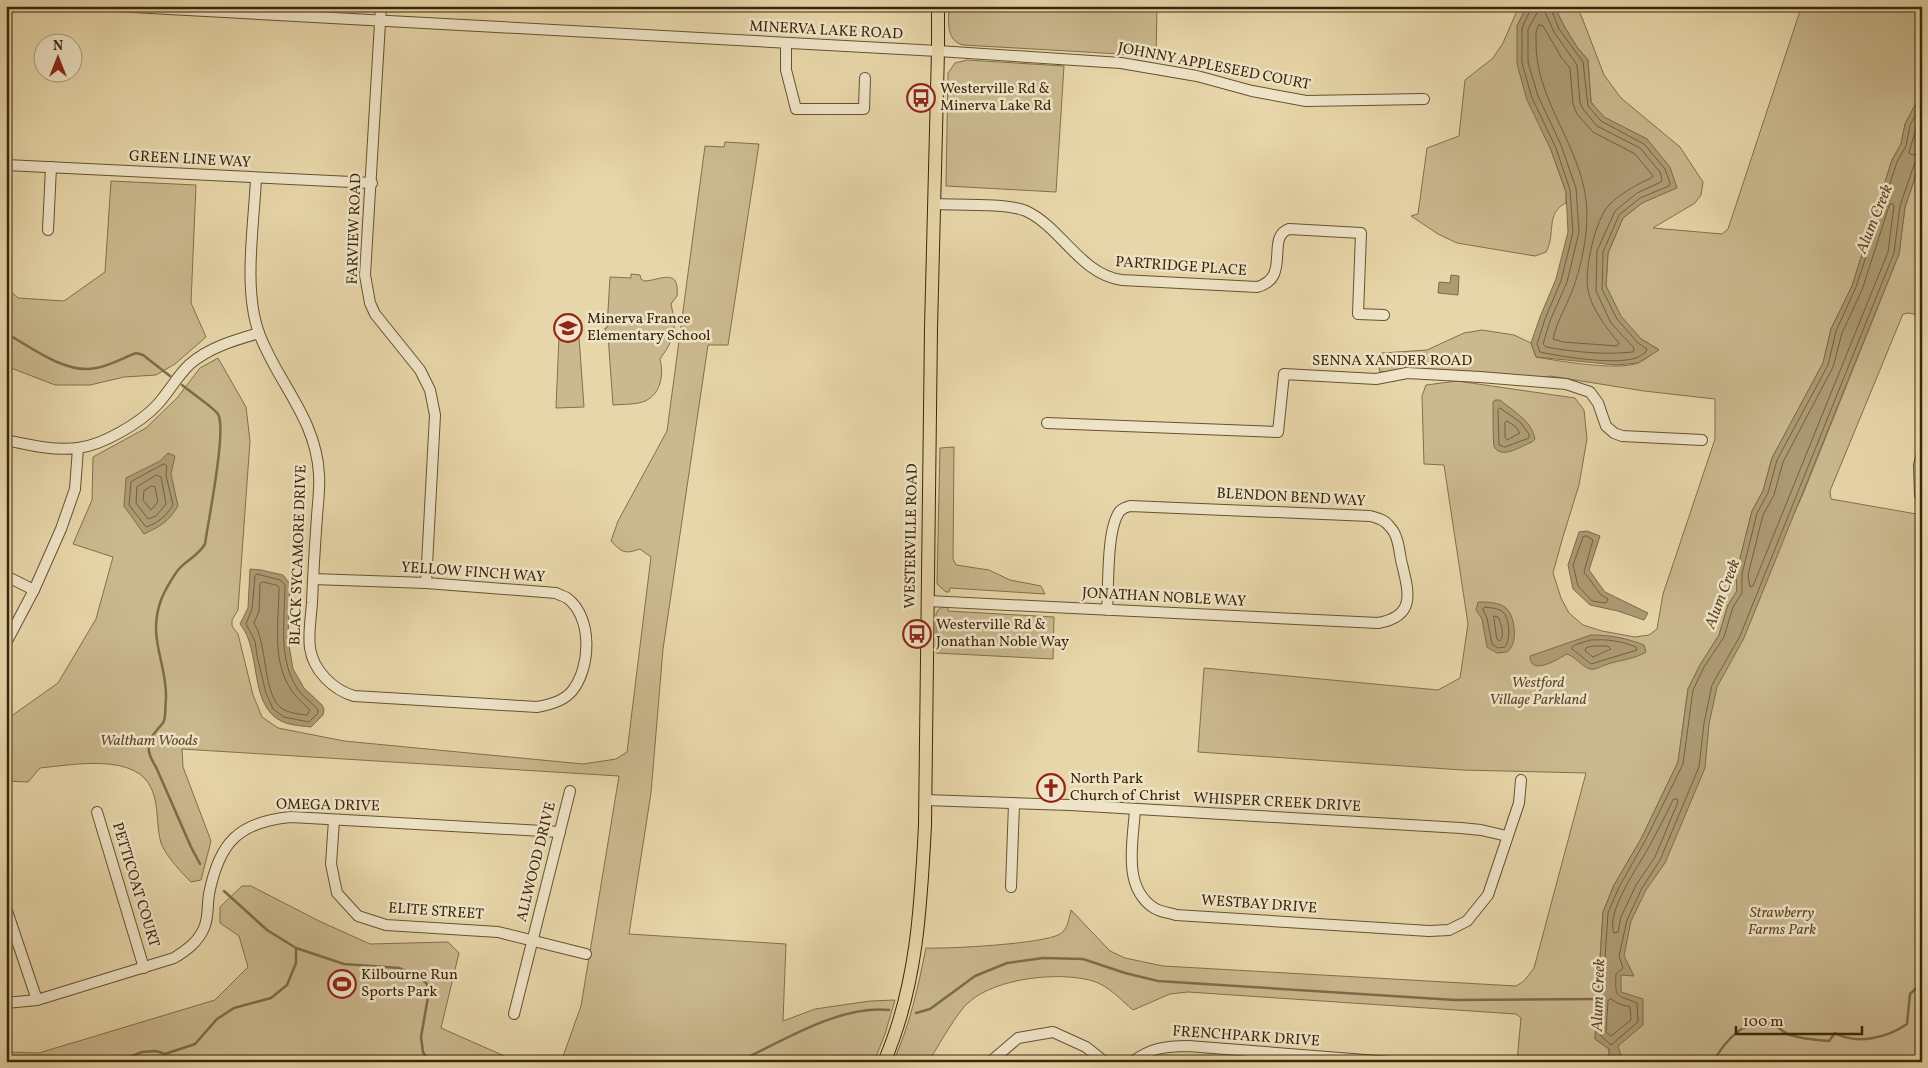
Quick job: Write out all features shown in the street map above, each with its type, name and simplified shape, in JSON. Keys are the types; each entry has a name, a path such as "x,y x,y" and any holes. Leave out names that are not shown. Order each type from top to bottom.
{"main road":[{"name":"WESTERVILLE ROAD","path":"884,1062 904,1005 915,956 922,890 938,6"}],"street":[{"name":"MINERVA LAKE ROAD","path":"114,6 938,51"},
{"name":"FARVIEW ROAD","path":"381,6 372,183 365,275 370,303 383,325 420,370 430,390 436,415 426,584"},
{"path":"786,44 786,70 796,109 864,109 865,78"},
{"name":"JOHNNY APPLESEED COURT","path":"938,51 1121,63 1197,76 1252,91 1306,101 1424,99"},
{"name":"GREEN LINE WAY","path":"6,165 372,183"},
{"path":"48,230 51,167"},
{"name":"BLACK SYCAMORE DRIVE","path":"256,178 252,303 259,333 280,377 306,420 314,442 319,474 310,648 314,660 325,678 344,693 381,699 537,707 553,703 567,696 576,684"},
{"name":"PARTRIDGE PLACE","path":"934,204 1008,207 1025,211 1037,218 1094,269 1112,279 1122,280 1248,287 1266,285 1275,274 1280,234 1288,229 1361,233 1358,314 1384,315"},
{"path":"6,440 34,446 78,448 99,442 138,422 156,406 190,364 203,355 228,342 259,333"},
{"name":"SENNA XANDER ROAD","path":"1047,423 1278,432 1284,374 1376,379 1407,373 1566,384 1590,392 1598,403 1606,426 1614,433 1622,436 1702,440"},
{"path":"6,643 34,590 61,529 75,489 78,448"},
{"path":"1920,495 1919,464 1922,454"},
{"name":"BLENDON BEND WAY","path":"1108,610 1111,533 1116,518 1121,509 1130,506 1152,506 1370,516 1382,520 1391,527 1397,539 1408,588 1408,601 1399,617"},
{"path":"6,576 34,590"},
{"name":"YELLOW FINCH WAY","path":"313,579 426,584 556,594 566,598 582,618 585,628 586,647 584,663 576,684"},
{"name":"JONATHAN NOBLE WAY","path":"928,602 1378,624 1399,617"},
{"path":"1507,836 1519,803 1521,780"},
{"name":"ALLWOOD DRIVE","path":"514,1014 570,791"},
{"name":"WHISPER CREEK DRIVE","path":"925,800 1461,828 1507,836"},
{"path":"1011,887 1014,804"},
{"name":"WESTBAY DRIVE","path":"1135,810 1131,872 1138,893 1155,909 1176,915 1429,931 1449,930 1467,921 1488,895 1507,836"},
{"name":"PETTICOAT COURT","path":"96,812 144,968"},
{"name":"OMEGA DRIVE","path":"6,1004 37,1000 144,968 174,958 190,948 205,927 209,911 209,896 222,851 252,825 269,819 291,817 560,832"},
{"name":"ELITE STREET","path":"334,820 332,864 338,893 358,916 386,925 484,930 586,954"},
{"path":"6,908 37,1000"},
{"path":"990,1062 1018,1038 1053,1032 1086,1046 1105,1062"},
{"name":"FRENCHPARK DRIVE","path":"1132,1062 1141,1055 1164,1046 1188,1046 1391,1062"}],"green space":[{"path":"949,6 1157,6 1156,56 963,45 953,39 949,29"},
{"path":"1519,6 1527,6 1517,26 1551,150 1566,192 1566,203 1555,212 1553,218 1549,245 1546,252 1535,256 1457,243 1438,234 1411,216 1418,214 1427,148 1459,136 1465,80 1493,58 1503,43"},
{"name":"Westford Village Parkland","path":"1554,6 1576,6 1604,75 1621,98 1680,147 1703,182 1701,195 1695,203 1653,228 1722,234 1728,229 1801,8 1799,6 1922,6 1922,92 1905,124 1901,144 1892,160 1852,286 1831,329 1823,363 1772,458 1763,491 1752,511 1736,574 1737,591 1728,605 1719,635 1700,665 1688,689 1678,762 1641,839 1614,885 1603,912 1595,1039 1609,1049 1609,1062 1517,1062 1521,1018 1516,1014 1188,992 1170,994 1133,1010 1099,983 1079,978 1046,977 1011,982 995,987 969,1002 959,1013 928,1062 893,1062 909,1020 926,948 995,945 1051,938 1060,934 1065,929 1071,910 1110,951 1125,958 1163,966 1516,986 1524,981 1534,968 1586,773 1462,770 1198,752 1204,668 1438,690 1460,678 1468,624 1444,465 1424,464 1422,396 1426,385 1457,381 1575,398 1584,410 1587,439 1579,485 1553,573 1561,598 1569,613 1583,625 1602,631 1635,637 1649,635 1657,629 1663,594 1715,439 1715,399 1644,391 1550,376 1539,379 1416,369 1380,372 1376,356 1382,353 1427,350 1464,333 1482,330 1514,335 1531,343 1536,357 1603,366 1638,363 1658,349 1641,339 1621,317 1606,286 1608,253 1623,218 1642,203 1677,187 1647,139 1603,117 1591,102 1588,60 1577,47"},
{"path":"967,60 1064,66 1056,192 946,186 948,73 955,63"},
{"name":"Waltham Woods","path":"725,142 759,144 728,345 708,345 663,649 651,793 629,934 786,944 783,1021 815,1009 870,1001 895,1000 874,1062 561,1062 581,1006 619,776 182,749 183,767 211,841 201,880 191,882 174,864 163,848 159,836 156,803 152,790 144,778 133,770 102,764 69,765 40,768 28,782 6,781 6,717 10,717 58,683 96,619 113,557 73,544 92,500 93,457 146,428 177,398 200,368 218,358 246,407 250,441 238,610 232,620 232,626 238,634 253,695 262,717 278,728 344,741 583,764 616,759 627,752 651,557 640,549 631,552 624,551 611,541 618,521 667,431 705,146 724,147"},
{"name":"Strawberry Farms Park","path":"1922,157 1922,316 1909,313 1903,314 1830,491 1831,499 1922,515 1922,1062 1614,1062 1616,963 1697,726 1803,494 1899,254 1905,207"},
{"path":"111,181 196,185 191,303 206,337 175,364 156,375 124,377 90,385 55,385 6,366 6,287 18,298 64,301 105,272"},
{"path":"631,274 640,275 644,281 667,277 675,281 677,296 671,304 674,327 672,339 660,359 662,371 660,383 655,394 645,401 634,404 613,405 608,335 605,335 610,277 631,278"},
{"path":"559,337 579,337 584,407 556,408"},
{"path":"954,447 953,559 956,565 989,570 1010,580 1041,586 1045,594 950,588 949,592 946,592 937,584 940,448"},
{"path":"944,606 948,606 948,611 1054,617 1053,659 936,653 936,614"},
{"name":"Kilbourne Run Sports Park","path":"242,886 251,886 319,921 370,944 448,942 459,953 441,1028 518,1062 6,1062 6,1052 39,1053 215,1000 248,967 239,936 220,923 220,907"}],"water":[{"path":"1527,6 1554,6 1577,47 1588,60 1591,102 1604,117 1647,139 1670,167 1677,188 1642,203 1623,218 1608,253 1606,286 1621,316 1641,339 1659,350 1638,363 1616,365 1536,357 1531,343 1556,279 1568,232 1566,192 1551,150 1527,100 1517,64 1517,26"},
{"name":"Alum Creek","path":"1922,92 1922,157 1905,207 1899,254 1744,638 1717,687 1709,724 1705,768 1665,863 1646,890 1631,921 1624,956 1634,976 1621,975 1621,992 1643,999 1643,1025 1618,1046 1623,1062 1609,1062 1609,1049 1595,1039 1603,912 1614,885 1641,839 1678,762 1688,689 1700,665 1719,635 1728,605 1737,591 1736,574 1752,511 1763,491 1772,458 1823,363 1831,329 1852,286 1892,160 1901,144 1905,124"},
{"path":"1451,275 1459,276 1458,295 1438,293 1439,282 1450,283"},
{"path":"1500,400 1526,422 1535,439 1532,442 1510,451 1503,452 1496,449 1493,432 1493,402"},
{"path":"168,453 175,456 171,474 178,506 164,523 144,534 124,506 126,478 160,461"},
{"path":"1587,531 1600,536 1589,570 1605,592 1648,613 1644,620 1618,611 1590,605 1573,589 1568,565 1579,532"},
{"path":"250,569 283,575 290,584 288,639 293,669 304,688 324,709 323,715 311,727 281,721 271,713 259,690 251,648 247,635 240,624 248,608"},
{"path":"1478,602 1500,605 1509,612 1514,624 1514,637 1511,648 1507,652 1497,653 1487,647 1482,619 1476,610"},
{"path":"1591,635 1631,640 1644,645 1646,652 1636,657 1594,669 1587,668 1567,654 1545,665 1539,666 1531,662 1530,656"}],"waterway":[{"path":"6,333 61,364 85,369 101,367 136,353 143,355 170,376"},
{"path":"182,385 218,414 220,423 219,456 205,544 174,576 161,600 157,614 157,639 165,685 165,718 151,739 149,753 200,864"},
{"path":"224,891 267,930 296,948 344,964 399,968 418,976 427,984 428,997 421,1037 423,1052 429,1062"},
{"path":"117,1062 142,1052 156,1051 165,1054 195,1044 217,1019 234,1008 271,998 287,985 296,963 296,948"},
{"name":"Alum Creek","path":"916,1013 930,1009 975,976 1007,963 1043,958 1083,959 1125,973 1158,981 1455,1000 1599,999"},
{"path":"1713,1062 1730,1038 1754,1024 1774,1025 1788,1034 1814,1040 1829,1041 1835,1033 1853,1039 1872,1038 1890,1033 1907,1024 1910,994 1922,983"},
{"path":"738,1062 792,1035 831,1019 870,1010 889,1010"}],"place":[{"name":"Westerville Rd & Minerva Lake Rd","path":"921,98"},
{"name":"Minerva France Elementary School","path":"568,328"},
{"name":"Westerville Rd & Jonathan Noble Way","path":"917,634"},
{"name":"North Park Church of Christ","path":"1051,788"},
{"name":"Kilbourne Run Sports Park","path":"342,984"}]}
